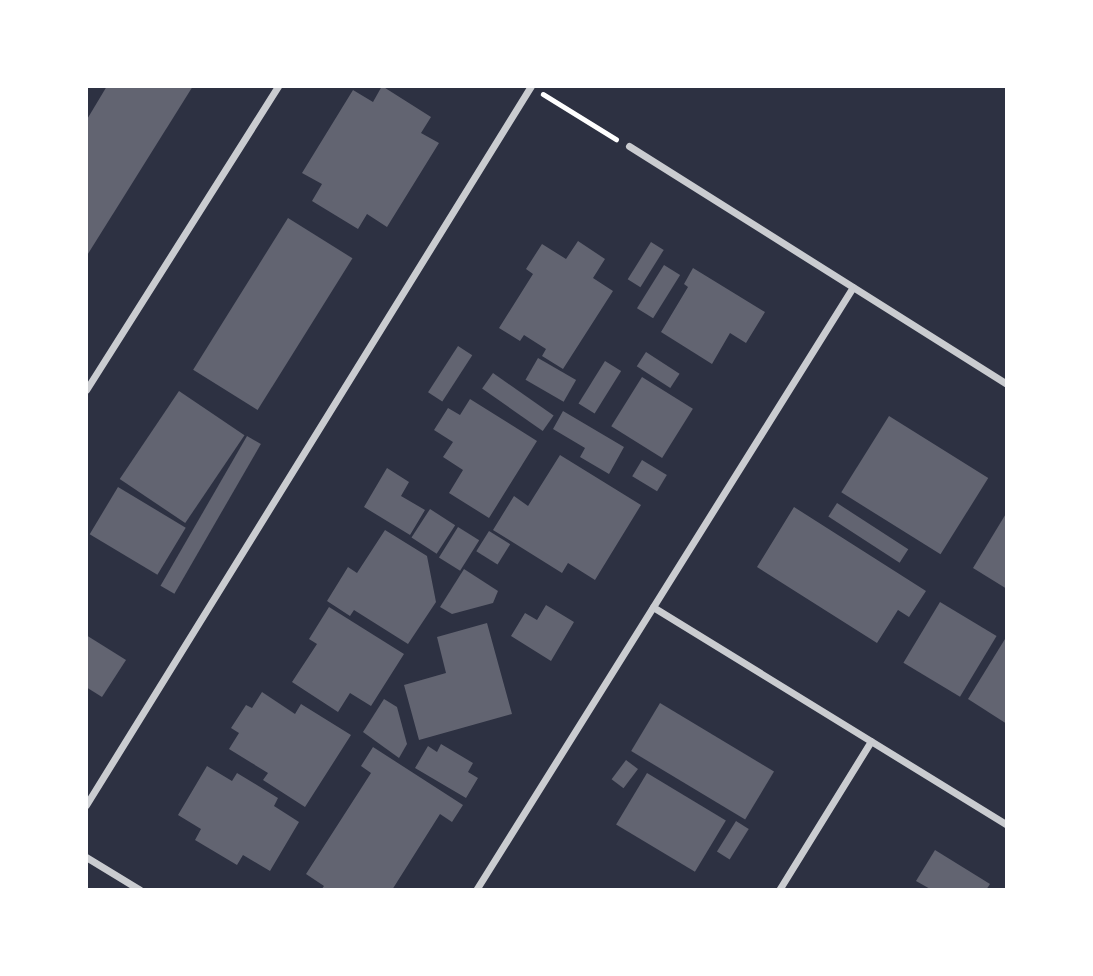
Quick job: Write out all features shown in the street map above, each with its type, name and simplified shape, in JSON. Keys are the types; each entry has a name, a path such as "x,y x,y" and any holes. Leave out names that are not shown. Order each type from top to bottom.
{"street":[{"path":"86,390 278,86"},
{"path":"86,805 530,86"},
{"path":"629,146 1007,384"},
{"path":"476,890 853,287"},
{"path":"653,607 1007,825"},
{"path":"779,890 871,741"},
{"path":"86,857 139,890"}],"path":[{"path":"530,86 629,146"}],"building":[{"path":"107,86 193,86 86,257 86,121"},
{"path":"382,86 431,117 421,133 439,143 387,227 367,214 358,229 312,201 322,184 302,173 353,90 373,102"},
{"path":"288,218 352,258 258,410 193,370"},
{"path":"578,241 605,259 593,278 613,291 563,369 542,356 546,349 524,335 520,341 499,328 533,274 526,269 542,244 566,259"},
{"path":"651,242 664,250 640,287 628,279"},
{"path":"664,265 680,275 653,318 637,308"},
{"path":"693,268 765,312 746,343 730,333 712,364 661,332 688,287 684,284"},
{"path":"458,346 472,355 442,401 428,392"},
{"path":"646,352 680,374 670,388 637,366"},
{"path":"538,358 576,380 564,402 526,380"},
{"path":"605,361 621,371 595,413 579,403"},
{"path":"493,373 554,415 543,431 482,389"},
{"path":"642,377 693,409 662,458 611,426"},
{"path":"179,391 244,435 185,523 120,479"},
{"path":"470,399 537,441 489,518 449,493 463,470 443,457 453,442 434,430 448,408 460,415"},
{"path":"563,411 624,447 609,474 580,457 585,448 553,429"},
{"path":"889,416 988,478 941,554 841,492"},
{"path":"247,436 261,444 174,594 161,586"},
{"path":"560,455 641,505 595,580 568,563 562,573 493,530 514,496 528,506"},
{"path":"642,460 667,475 657,491 632,476"},
{"path":"387,468 409,482 401,496 425,510 410,535 364,507"},
{"path":"118,487 186,528 157,575 90,534"},
{"path":"837,503 908,549 900,563 828,516"},
{"path":"794,507 926,591 909,617 898,610 877,643 757,567"},
{"path":"430,509 455,525 437,554 411,538"},
{"path":"1007,512 1007,589 973,568"},
{"path":"458,527 479,540 460,571 439,558"},
{"path":"385,530 427,556 436,602 408,644 354,610 350,616 327,601 348,567 357,573"},
{"path":"489,531 510,544 497,565 476,551"},
{"path":"464,569 498,591 493,603 452,614 440,607"},
{"path":"940,602 997,636 960,697 903,663"},
{"path":"546,605 574,622 551,661 511,636 525,613 537,620"},
{"path":"329,607 404,654 371,706 350,693 338,712 292,682 317,644 309,639"},
{"path":"487,623 512,714 419,740 404,685 446,673 437,637"},
{"path":"86,635 126,660 102,697 86,687"},
{"path":"1005,639 1007,641 1007,724 968,699"},
{"path":"262,692 295,714 301,704 351,735 305,807 263,780 268,773 229,749 239,733 231,728 246,705 252,708"},
{"path":"384,699 397,707 407,744 399,758 363,732"},
{"path":"660,703 774,772 745,820 631,751"},
{"path":"441,744 473,763 468,772 478,778 466,798 415,768 428,746 437,752"},
{"path":"373,747 463,805 452,822 440,814 392,890 321,890 324,886 306,874 371,773 361,766"},
{"path":"626,760 638,769 624,788 612,779"},
{"path":"207,766 232,781 237,773 278,798 274,806 299,822 270,871 243,855 237,865 195,840 201,829 178,815"},
{"path":"647,773 726,820 695,872 616,824"},
{"path":"736,821 749,829 730,859 717,852"},
{"path":"935,850 990,884 986,890 932,890 916,881"}]}
